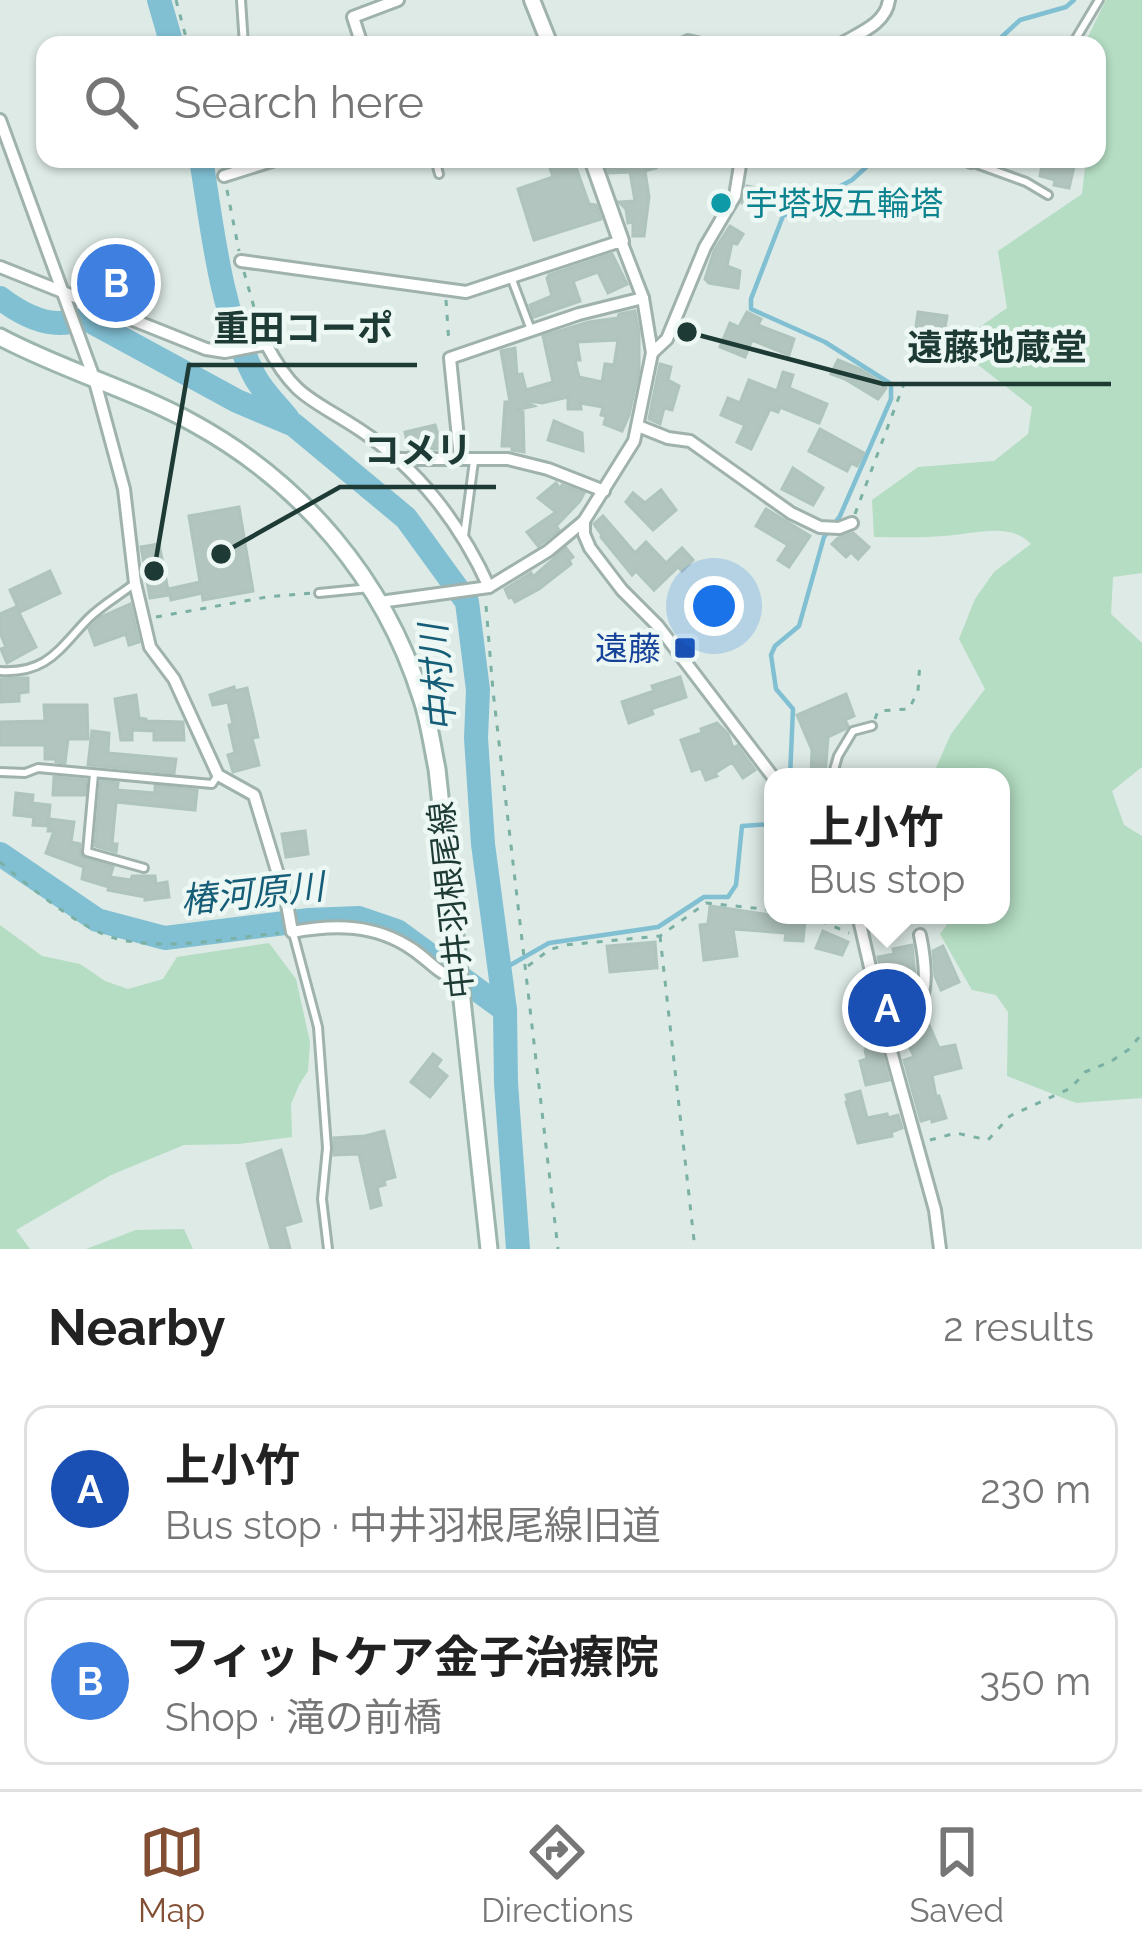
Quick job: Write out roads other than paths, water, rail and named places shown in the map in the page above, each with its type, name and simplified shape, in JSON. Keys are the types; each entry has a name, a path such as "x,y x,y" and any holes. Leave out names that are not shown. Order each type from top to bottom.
{"main road":[{"name":"中井羽根尾線","path":"2,340 192,422 255,462 331,532 375,595 422,698 437,769 489,1249"}],"street":[{"path":"359,36 353,16 398,0"},
{"path":"532,0 546,36"},
{"path":"854,36 883,19 889,0"},
{"path":"0,120 94,378 124,489 135,583 150,646 174,679 218,775 254,795 291,929 356,927 376,932 459,981"},
{"path":"224,176 249,168"},
{"path":"375,595 436,596 486,588 548,551 584,521 634,441 652,353 643,298 595,168"},
{"path":"652,353 667,339 705,247 735,196 740,168"},
{"path":"241,261 466,292 621,241"},
{"path":"0,267 206,349 225,352 266,344 300,394 362,431 419,480 464,536 486,588"},
{"path":"460,458 450,358 579,314 643,298"},
{"path":"638,426 691,441 790,513 820,527 852,524"},
{"path":"397,459 508,458 604,491"},
{"path":"584,521 590,548 658,626 766,768"},
{"path":"861,924 935,1210 940,1249"},
{"path":"886,1035 914,1016 919,1006 927,968 920,935"}],"lane":[{"path":"241,0 243,36"},
{"path":"1077,36 1099,0"},
{"path":"438,168 440,174"},
{"path":"990,168 1048,195"},
{"path":"512,278 531,331"},
{"path":"464,536 474,458"},
{"path":"0,671 36,668 60,652 91,616 135,583"},
{"path":"319,592 375,595"},
{"path":"835,768 853,731 872,726"},
{"path":"0,772 25,773 38,768 212,784 218,775"},
{"path":"94,774 87,852 144,868"},
{"path":"291,929 318,1027 326,1148 322,1199 328,1249"}],"waterway":[{"path":"159,0 169,36"},
{"path":"1003,36 1020,20 1066,7 1074,0"},
{"path":"202,168 233,324 257,381 288,419"},
{"path":"790,768 793,709 776,689 771,655 799,626 824,537 840,516 891,399 891,384 825,342 751,309 751,299 783,216 852,180 865,168"},
{"name":"中村川","path":"0,298 43,321 90,321 237,401 294,425 406,518 467,602 478,690 483,844 505,1010 518,1249"},
{"path":"500,971 549,943 658,927 704,897 728,897 736,885 742,826 764,825"},
{"name":"椿河原川","path":"0,854 97,920 165,938 359,918 397,931 505,1010"}],"place":[{"name":"宇塔坂五輪塔","path":"721,203"},
{"name":"フィットケア金子治療院","path":"116,283"},
{"name":"遠藤地蔵堂","path":"687,332"},
{"name":"コメリ","path":"221,554"},
{"name":"重田コーポ","path":"154,571"},
{"name":"遠藤","path":"685,648"},
{"name":"上小竹","path":"887,1008"}]}
